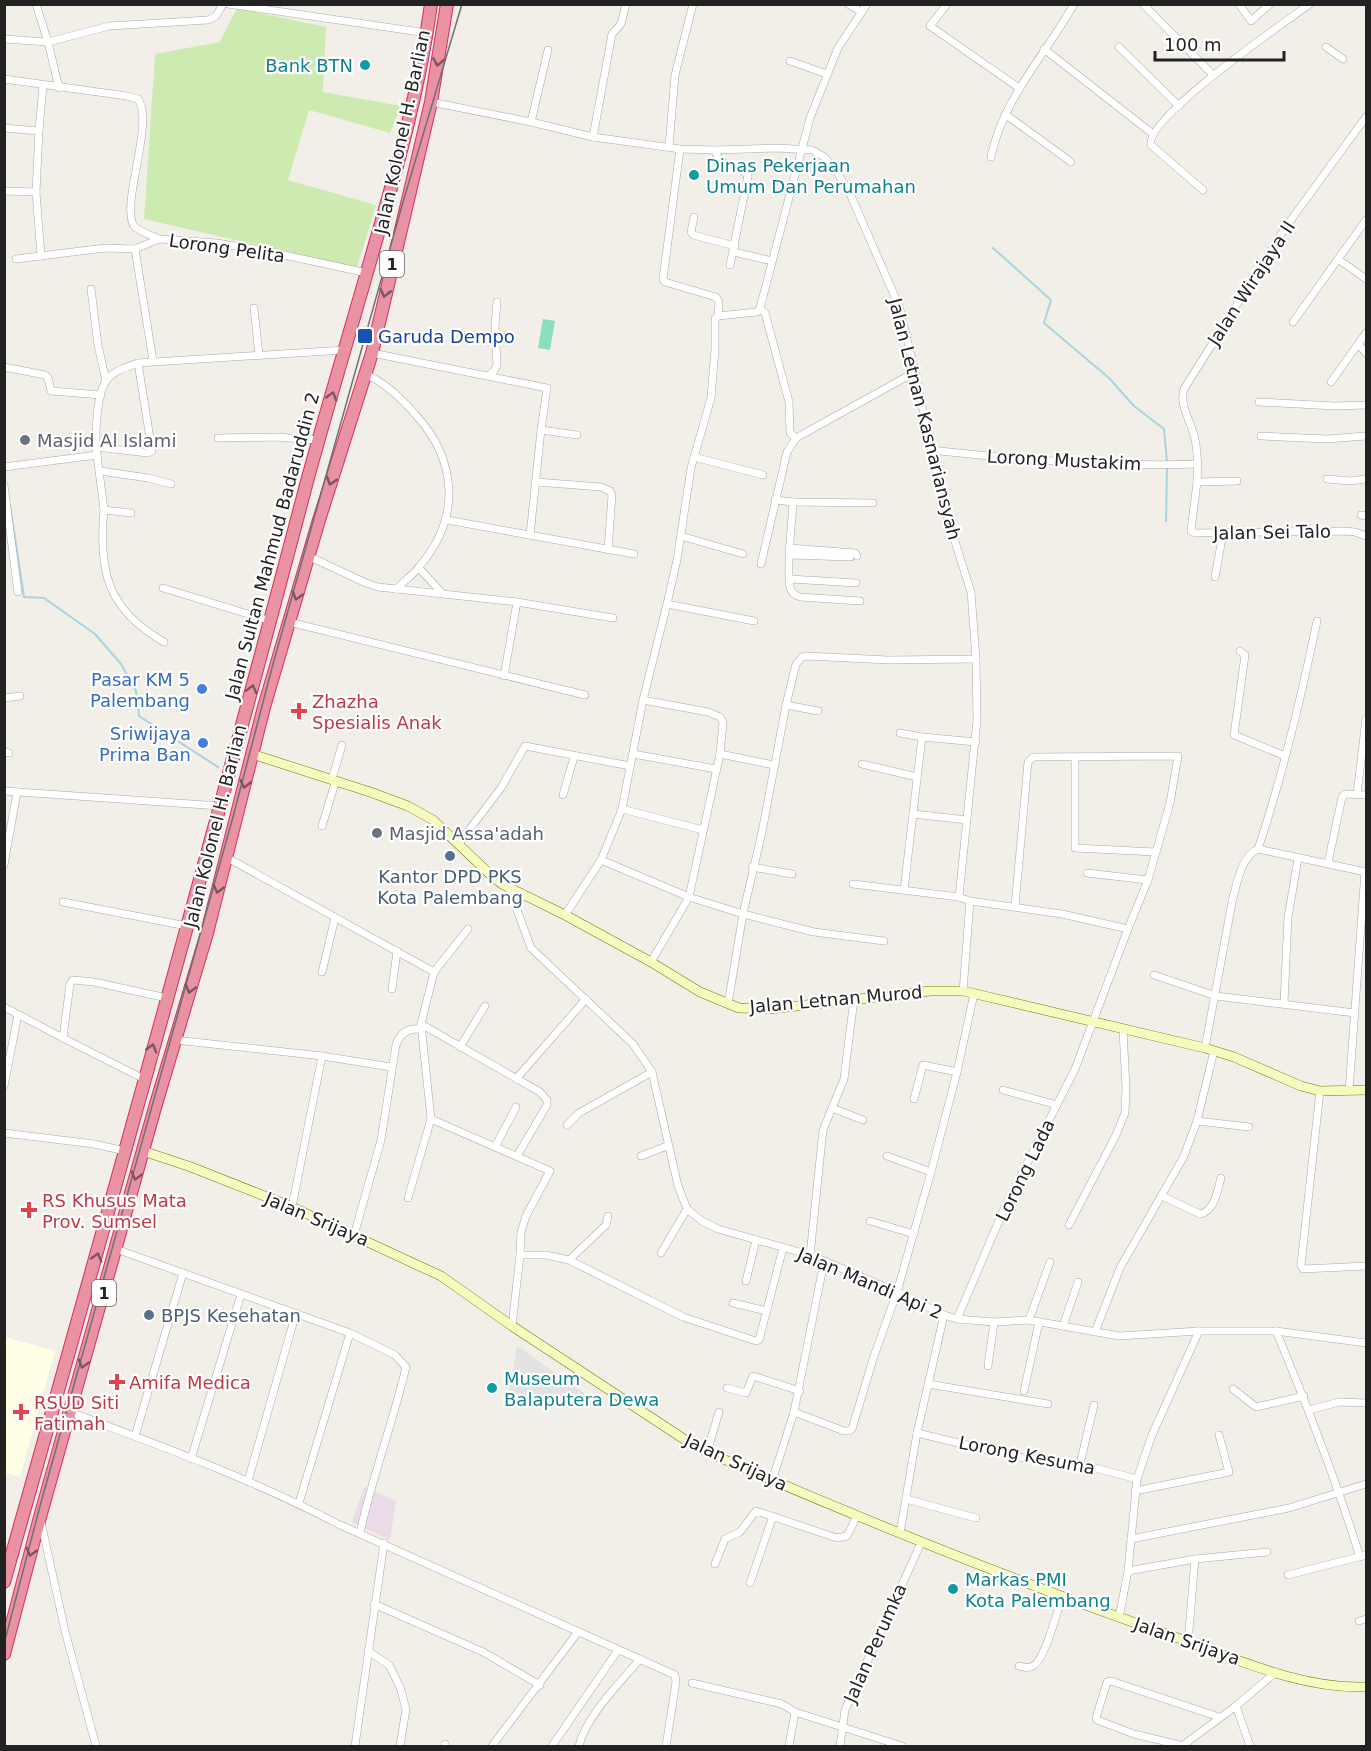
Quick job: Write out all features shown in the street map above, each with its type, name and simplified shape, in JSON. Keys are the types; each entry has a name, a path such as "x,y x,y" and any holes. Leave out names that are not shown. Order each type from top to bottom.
{"highway":[{"name":"Jalan Kolonel H. Barlian","path":"345,350 405,135 431,4"},
{"name":"Jalan Kolonel H. Barlian","path":"4,1654 143,1151 207,933 252,754 289,622 372,353 431,102 447,4"},
{"name":"Jalan Sultan Mahmud Badaruddin 2","path":"187,926 318,440 345,350"},
{"path":"299,513 319,520"},
{"name":"Jalan Kolonel H. Barlian","path":"4,1582 187,926"},
{"path":"41,1455 57,1459"}],"street":[{"path":"36,4 59,88"},
{"path":"4,39 48,42 109,26 208,20 216,16 223,4"},
{"path":"228,4 427,33"},
{"path":"593,137 612,34 621,24 626,4"},
{"path":"669,147 675,75 693,4"},
{"path":"848,4 862,12"},
{"path":"718,316 757,312 760,308 810,118 842,41 867,4"},
{"path":"947,4 930,26 1019,88"},
{"path":"1143,4 1212,75"},
{"path":"1239,4 1251,21 1270,4"},
{"path":"1203,190 1151,145 1153,134 1212,75 1310,4"},
{"path":"991,157 996,132 1005,114 1070,6"},
{"path":"1119,47 1179,106"},
{"path":"1326,47 1343,60"},
{"path":"1044,49 1153,134"},
{"path":"531,122 548,50"},
{"path":"790,61 827,74"},
{"path":"4,79 127,96 141,102 139,156 133,186 133,223 137,228 159,239"},
{"path":"40,256 36,192 43,85"},
{"name":"Jalan Letnan Kasnariansyah","path":"431,102 593,137 680,149 801,148 812,150 824,157 834,168 851,196 899,306 943,504 971,592 976,662 976,742 959,897"},
{"path":"1005,114 1071,162"},
{"name":"Jalan Wirajaya II","path":"1198,464 1194,436 1182,399 1184,389 1285,228 1366,117"},
{"path":"4,128 39,131"},
{"path":"565,915 601,860 621,808 643,700 667,604 694,457 711,398 716,349 715,319 718,316 720,302 716,297 665,282 663,279 680,149"},
{"path":"716,150 717,158 721,162 744,171 748,176 730,265"},
{"path":"4,191 36,192"},
{"path":"694,217 691,232 693,235 772,261"},
{"path":"1293,322 1366,220"},
{"name":"Lorong Pelita","path":"16,259 105,248 135,249 159,239 217,243 261,250 367,273"},
{"path":"135,249 153,361"},
{"path":"1338,259 1366,279"},
{"path":"91,289 98,345 106,381"},
{"path":"488,376 497,365 495,325 497,302"},
{"path":"254,308 259,355"},
{"path":"760,308 765,314 788,398 790,433 796,438"},
{"path":"1331,382 1366,333"},
{"path":"1359,345 1366,353"},
{"path":"164,642 147,633 119,604 112,591 102,560 104,510 97,451 101,395 106,381 118,370 153,361 345,350"},
{"path":"372,353 547,388 530,535"},
{"path":"4,467 97,451 148,453 152,451 138,363"},
{"path":"4,367 45,375 51,391 101,395"},
{"path":"761,564 787,452 796,438 915,372"},
{"path":"365,375 386,387 424,424 436,442 447,471 450,488 447,520 419,567 396,589"},
{"path":"1259,402 1335,406 1366,405"},
{"path":"541,430 577,435"},
{"path":"1261,436 1327,439 1366,436"},
{"path":"218,438 276,437 318,440"},
{"name":"Lorong Mustakim","path":"931,450 1029,460 1161,465 1198,464"},
{"path":"694,457 764,475"},
{"name":"Jalan Sei Talo","path":"1198,464 1190,529 1195,533 1342,531 1366,536"},
{"path":"100,471 171,484"},
{"path":"1327,479 1350,481 1366,479"},
{"path":"1197,482 1237,481"},
{"path":"536,482 601,487 610,491 612,495 608,550"},
{"path":"4,485 7,526 18,592"},
{"path":"775,500 873,503"},
{"path":"794,502 790,551 791,591 797,597 860,601"},
{"path":"104,510 131,513"},
{"path":"447,520 634,554"},
{"path":"1215,576 1223,533"},
{"path":"681,536 743,554"},
{"path":"790,551 858,554 856,557 790,551"},
{"path":"308,556 372,586 517,602 613,618"},
{"path":"419,567 442,593"},
{"path":"790,579 856,583"},
{"path":"163,588 271,621"},
{"path":"504,676 517,602"},
{"path":"667,604 754,621"},
{"path":"1258,849 1306,675 1317,621"},
{"path":"289,622 585,695"},
{"path":"1242,653 1233,733 1237,737 1285,756"},
{"path":"728,1004 752,867 762,832 795,664 802,657 976,662"},
{"path":"4,698 20,696"},
{"path":"643,700 708,712 720,717 723,722 720,754 689,897 651,962"},
{"path":"786,705 818,711"},
{"path":"1357,795 1366,719"},
{"path":"900,733 976,742"},
{"path":"904,890 922,737"},
{"path":"322,826 342,745"},
{"path":"459,843 501,788 525,746 630,766"},
{"name":"Jalan Letnan Murod","path":"252,754 408,806 433,820 493,877 509,888 565,915 651,962 683,983 739,1008 770,1009 930,991 963,991 1210,1049 1242,1060 1301,1086 1320,1091 1366,1090"},
{"path":"633,754 716,769"},
{"path":"720,754 774,765"},
{"path":"563,795 574,756"},
{"name":"Lorong Lada","path":"957,1319 1005,1209 1075,1069 1148,880 1170,803 1178,756 1075,757"},
{"path":"1015,906 1028,762 1033,757 1075,757 1075,848 1156,852"},
{"path":"862,764 917,777"},
{"path":"4,791 220,806"},
{"path":"4,865 17,792"},
{"path":"1328,863 1342,797 1345,794 1366,795"},
{"path":"621,808 703,830"},
{"path":"913,813 967,820"},
{"path":"1095,1332 1120,1268 1184,1156 1197,1120 1233,897 1239,875 1252,852 1258,849 1366,872 1349,1091"},
{"path":"226,857 434,972"},
{"path":"1284,1004 1288,917 1298,859"},
{"path":"601,860 689,897 743,914 814,932 884,941"},
{"path":"752,867 792,874"},
{"path":"1088,873 1148,880"},
{"path":"853,884 1015,906 1128,929"},
{"path":"509,888 531,948 633,1044 652,1072 667,1146 687,1209 661,1253"},
{"path":"963,991 970,901"},
{"path":"63,902 187,926"},
{"path":"322,972 335,918"},
{"path":"408,1198 431,1119 421,1026 434,972 468,929"},
{"path":"392,988 397,951"},
{"path":"1154,975 1216,996 1355,1013"},
{"path":"63,1038 70,984 74,980 94,982 166,998"},
{"path":"794,1413 844,1431 852,1429 914,1234 957,1072 974,994"},
{"path":"516,1079 586,999"},
{"path":"810,1255 823,1130 844,1079 854,999"},
{"path":"460,1047 485,1006"},
{"path":"4,1007 144,1079"},
{"path":"4,1086 18,1015"},
{"path":"354,1234 381,1140 396,1045 399,1037 407,1030 421,1026 540,1092 548,1102 517,1156"},
{"path":"1069,1225 1125,1113 1123,1029"},
{"path":"175,1040 322,1056 391,1067"},
{"path":"292,1208 322,1056"},
{"path":"914,1099 924,1065 957,1072"},
{"path":"567,1125 579,1113 652,1072"},
{"path":"1003,1090 1057,1105"},
{"path":"1320,1091 1301,1265 1303,1269 1366,1266"},
{"path":"495,1147 516,1107"},
{"path":"832,1108 863,1120"},
{"path":"431,1119 550,1171 526,1216 521,1232 512,1326"},
{"path":"1197,1120 1249,1127"},
{"path":"4,1133 94,1144 125,1151"},
{"path":"640,1156 667,1146"},
{"name":"Jalan Srijaya","path":"143,1151 191,1167 354,1234 441,1276 512,1326 696,1447 772,1481 1062,1598 1188,1642 1311,1683 1366,1687"},
{"path":"887,1156 931,1172"},
{"path":"1162,1196 1200,1214 1206,1213 1211,1208 1221,1178"},
{"name":"Jalan Mandi Api 2","path":"687,1209 702,1221 718,1229 810,1255 957,1319 994,1322 1029,1320 1119,1336 1199,1331 1276,1331 1366,1343"},
{"path":"569,1260 606,1225 608,1216"},
{"path":"870,1221 914,1234"},
{"path":"746,1281 756,1240"},
{"path":"520,1256 546,1255 569,1260 683,1317 756,1341 759,1340 783,1248"},
{"path":"116,1249 350,1333 395,1355 406,1367 370,1488 360,1533"},
{"path":"772,1481 800,1390 825,1262"},
{"path":"1029,1320 1050,1262"},
{"path":"135,1436 183,1273"},
{"path":"1063,1326 1078,1282"},
{"path":"191,1459 241,1294"},
{"path":"733,1303 767,1311"},
{"path":"248,1480 296,1313"},
{"path":"900,1533 917,1433 944,1315"},
{"path":"988,1366 994,1322"},
{"path":"1024,1391 1039,1322"},
{"path":"1119,1618 1128,1570 1137,1479 1152,1435 1199,1331"},
{"path":"1276,1331 1304,1396 1363,1556 1288,1575"},
{"path":"299,1503 350,1333"},
{"path":"727,1388 746,1393 753,1376 800,1390"},
{"path":"928,1384 1048,1404"},
{"path":"1233,1389 1256,1407 1304,1396"},
{"path":"1309,1410 1339,1402 1366,1403"},
{"path":"1080,1464 1094,1405"},
{"path":"70,1412 248,1480 675,1675 676,1682 666,1746"},
{"path":"707,1452 719,1412"},
{"name":"Lorong Kesuma","path":"917,1433 1018,1457 1080,1464 1137,1479"},
{"path":"1136,1491 1229,1472 1219,1435"},
{"path":"1131,1539 1289,1508 1366,1484"},
{"path":"906,1499 976,1518"},
{"path":"715,1564 725,1539 743,1530 755,1512 842,1538 850,1532 857,1516"},
{"path":"750,1583 773,1516"},
{"path":"40,1517 65,1631 96,1746"},
{"path":"355,1746 384,1543"},
{"name":"Jalan Perumka","path":"840,1746 845,1710 921,1543"},
{"path":"1128,1570 1195,1559 1268,1552"},
{"path":"1188,1642 1195,1559"},
{"path":"1018,1666 1032,1667 1040,1658 1062,1598"},
{"path":"374,1604 483,1652 540,1685"},
{"path":"492,1746 578,1632"},
{"path":"552,1746 618,1650"},
{"path":"368,1651 389,1665 400,1687 406,1709 400,1746"},
{"path":"579,1746 581,1738 596,1714 640,1659"},
{"path":"1219,1717 1111,1681 1107,1682 1096,1718 1134,1734 1183,1746 1276,1672"},
{"path":"692,1683 782,1704 795,1712 902,1746"},
{"path":"1236,1706 1250,1746"},
{"path":"789,1746 795,1712"}],"shaded area":[{"name":"RSUD Siti Fatimah","path":"5,1337 55,1351 20,1477 5,1473"},
{"path":"517,1346 587,1395 577,1409 508,1399"},
{"path":"364,1487 396,1501 390,1540 352,1522"}],"green space":[{"path":"237,8 326,27 323,92 401,106 390,133 309,110 288,180 376,205 357,268 144,219 155,54 220,42"},
{"path":"543,319 555,321 550,350 538,348"}],"waterway":[{"path":"993,248 1051,300 1044,323 1109,378 1134,406 1164,429 1167,462"},
{"path":"1166,521 1167,467"},
{"path":"10,505 24,597 44,598 95,634 121,664 136,691 139,716 218,767"}],"tram line":[{"path":"4,1644 40,1506 233,817 273,664 403,202 462,4"}],"place":[{"name":"Bank BTN","path":"365,65"},
{"name":"Dinas Pekerjaan Umum Dan Perumahan","path":"694,175"},
{"name":"Garuda Dempo","path":"365,336"},
{"name":"Masjid Al Islami","path":"25,440"},
{"name":"Pasar KM 5 Palembang","path":"202,689"},
{"name":"Zhazha Spesialis Anak","path":"299,711"},
{"name":"Sriwijaya Prima Ban","path":"203,743"},
{"name":"Masjid Assa'adah","path":"377,833"},
{"name":"Kantor DPD PKS Kota Palembang","path":"450,856"},
{"name":"RS Khusus Mata Prov. Sumsel","path":"29,1210"},
{"name":"BPJS Kesehatan","path":"149,1315"},
{"name":"Amifa Medica","path":"117,1382"},
{"name":"Museum Balaputera Dewa","path":"492,1388"},
{"name":"RSUD Siti Fatimah","path":"21,1412"},
{"name":"Markas PMI Kota Palembang","path":"953,1589"}]}
